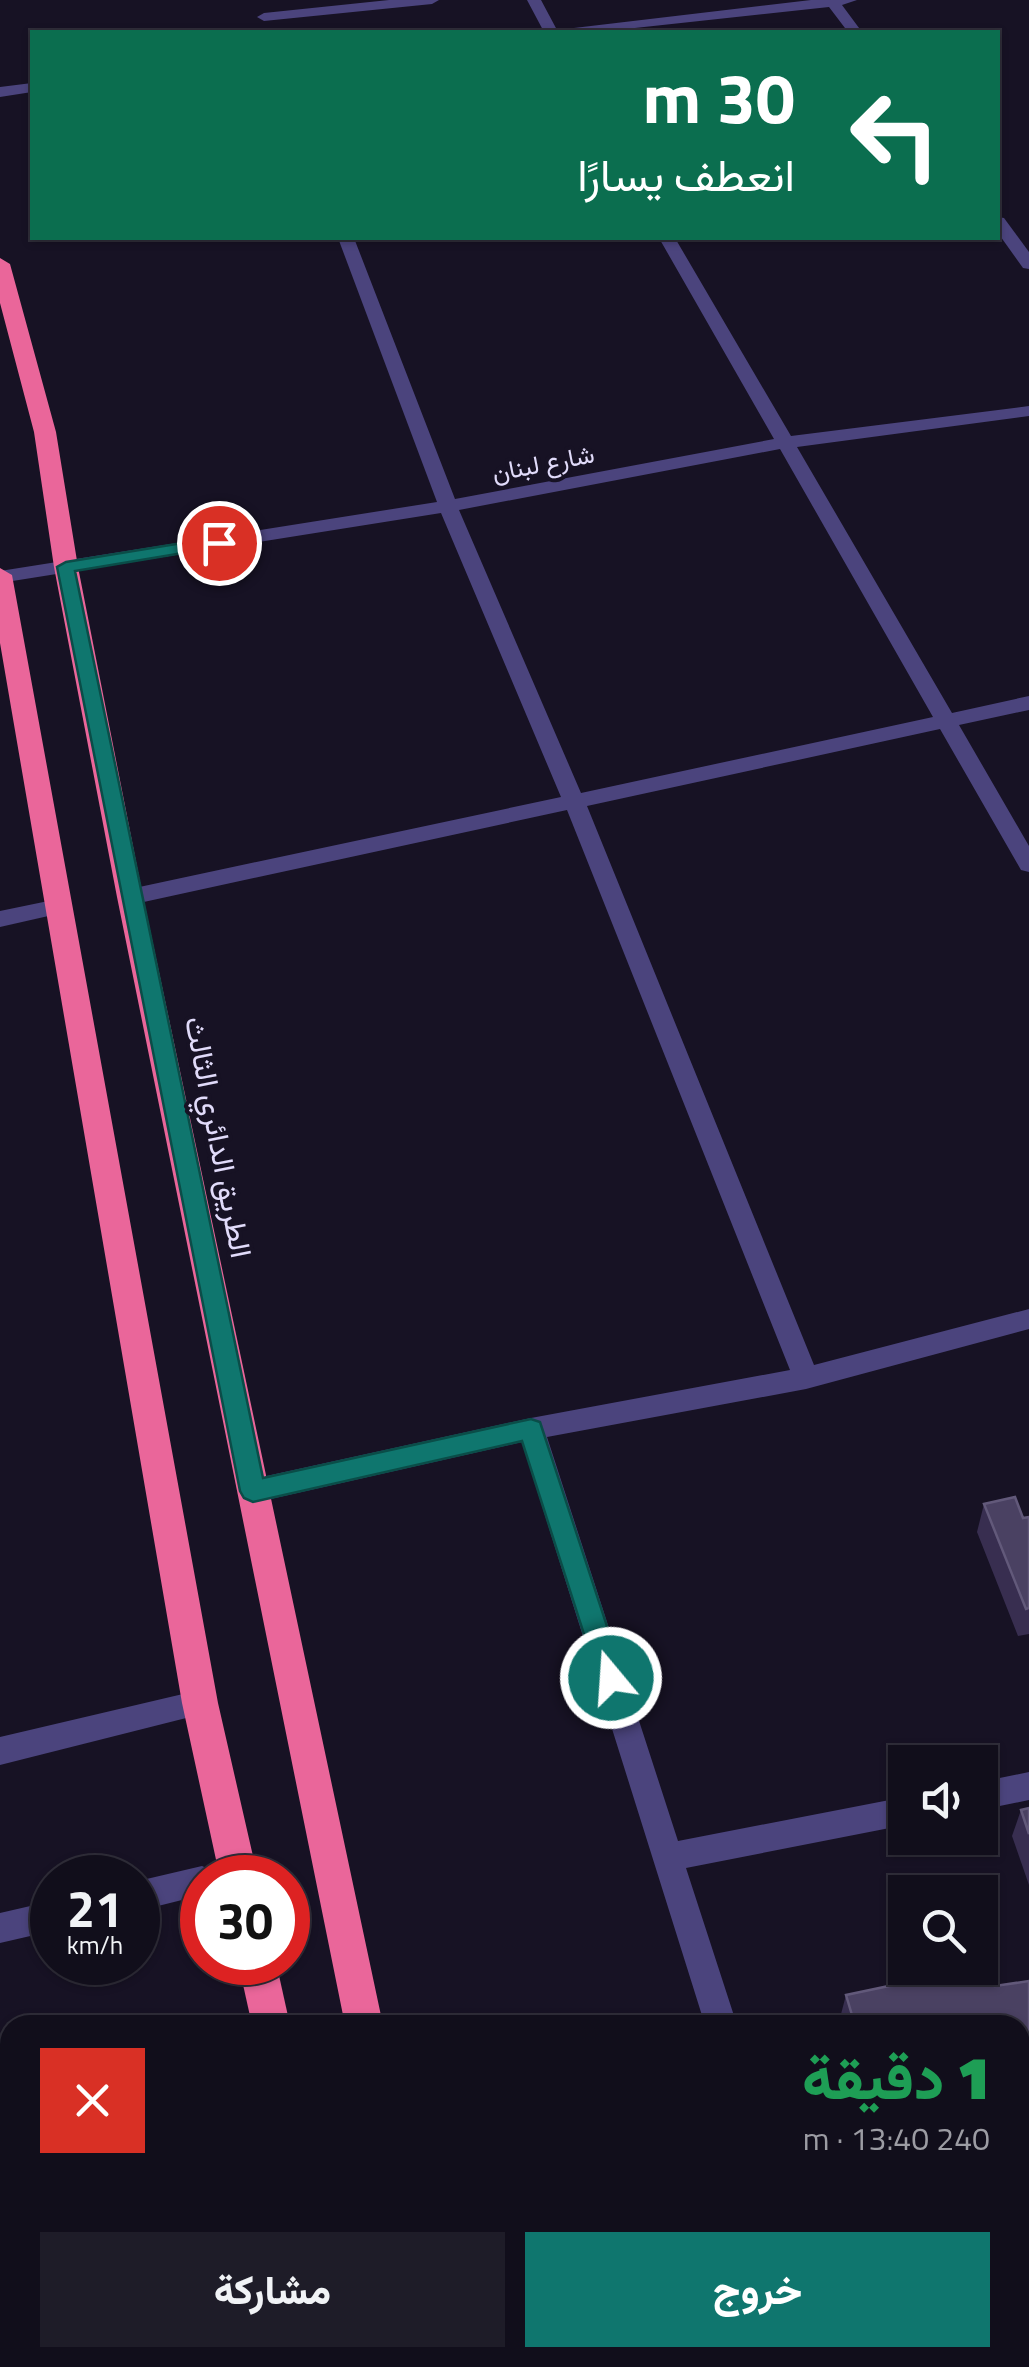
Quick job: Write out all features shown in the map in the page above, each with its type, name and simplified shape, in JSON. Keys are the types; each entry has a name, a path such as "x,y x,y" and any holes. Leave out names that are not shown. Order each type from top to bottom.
{"highway":[{"name":"الطريق الدائري الثالث","path":"0,264 45,432 66,567 130,897 362,2015"},
{"path":"0,576 227,1855"},
{"path":"263,1985 270,2015"}],"street":[{"path":"256,0 266,25 432,0"},
{"path":"534,0 550,30"},
{"path":"581,30 850,0"},
{"path":"832,1 854,30"},
{"path":"0,92 30,88"},
{"path":"1000,225 1029,264"},
{"path":"347,240 448,506 574,801 806,1378"},
{"path":"668,240 1029,865"},
{"name":"شارع لبنان","path":"0,576 448,506 783,444 1029,412"},
{"path":"130,897 1029,703"},
{"path":"0,919 58,907"},
{"path":"253,1491 531,1429 806,1378 1029,1320"},
{"path":"531,1429 718,2015"},
{"path":"0,1750 200,1703"},
{"path":"998,1792 1029,1786"},
{"path":"668,1857 888,1813"},
{"path":"0,1928 30,1921"}],"building":[{"path":"1015,1497 1023,1518 1029,1517 1026,1609 984,1504"},
{"path":"1029,1808 1029,1834 1021,1810"},
{"path":"1029,1981 1029,2015 852,2015 846,1995 894,1985 995,1986"}],"route":[{"path":"219,543 66,567 253,1491 531,1429 611,1678"}]}
